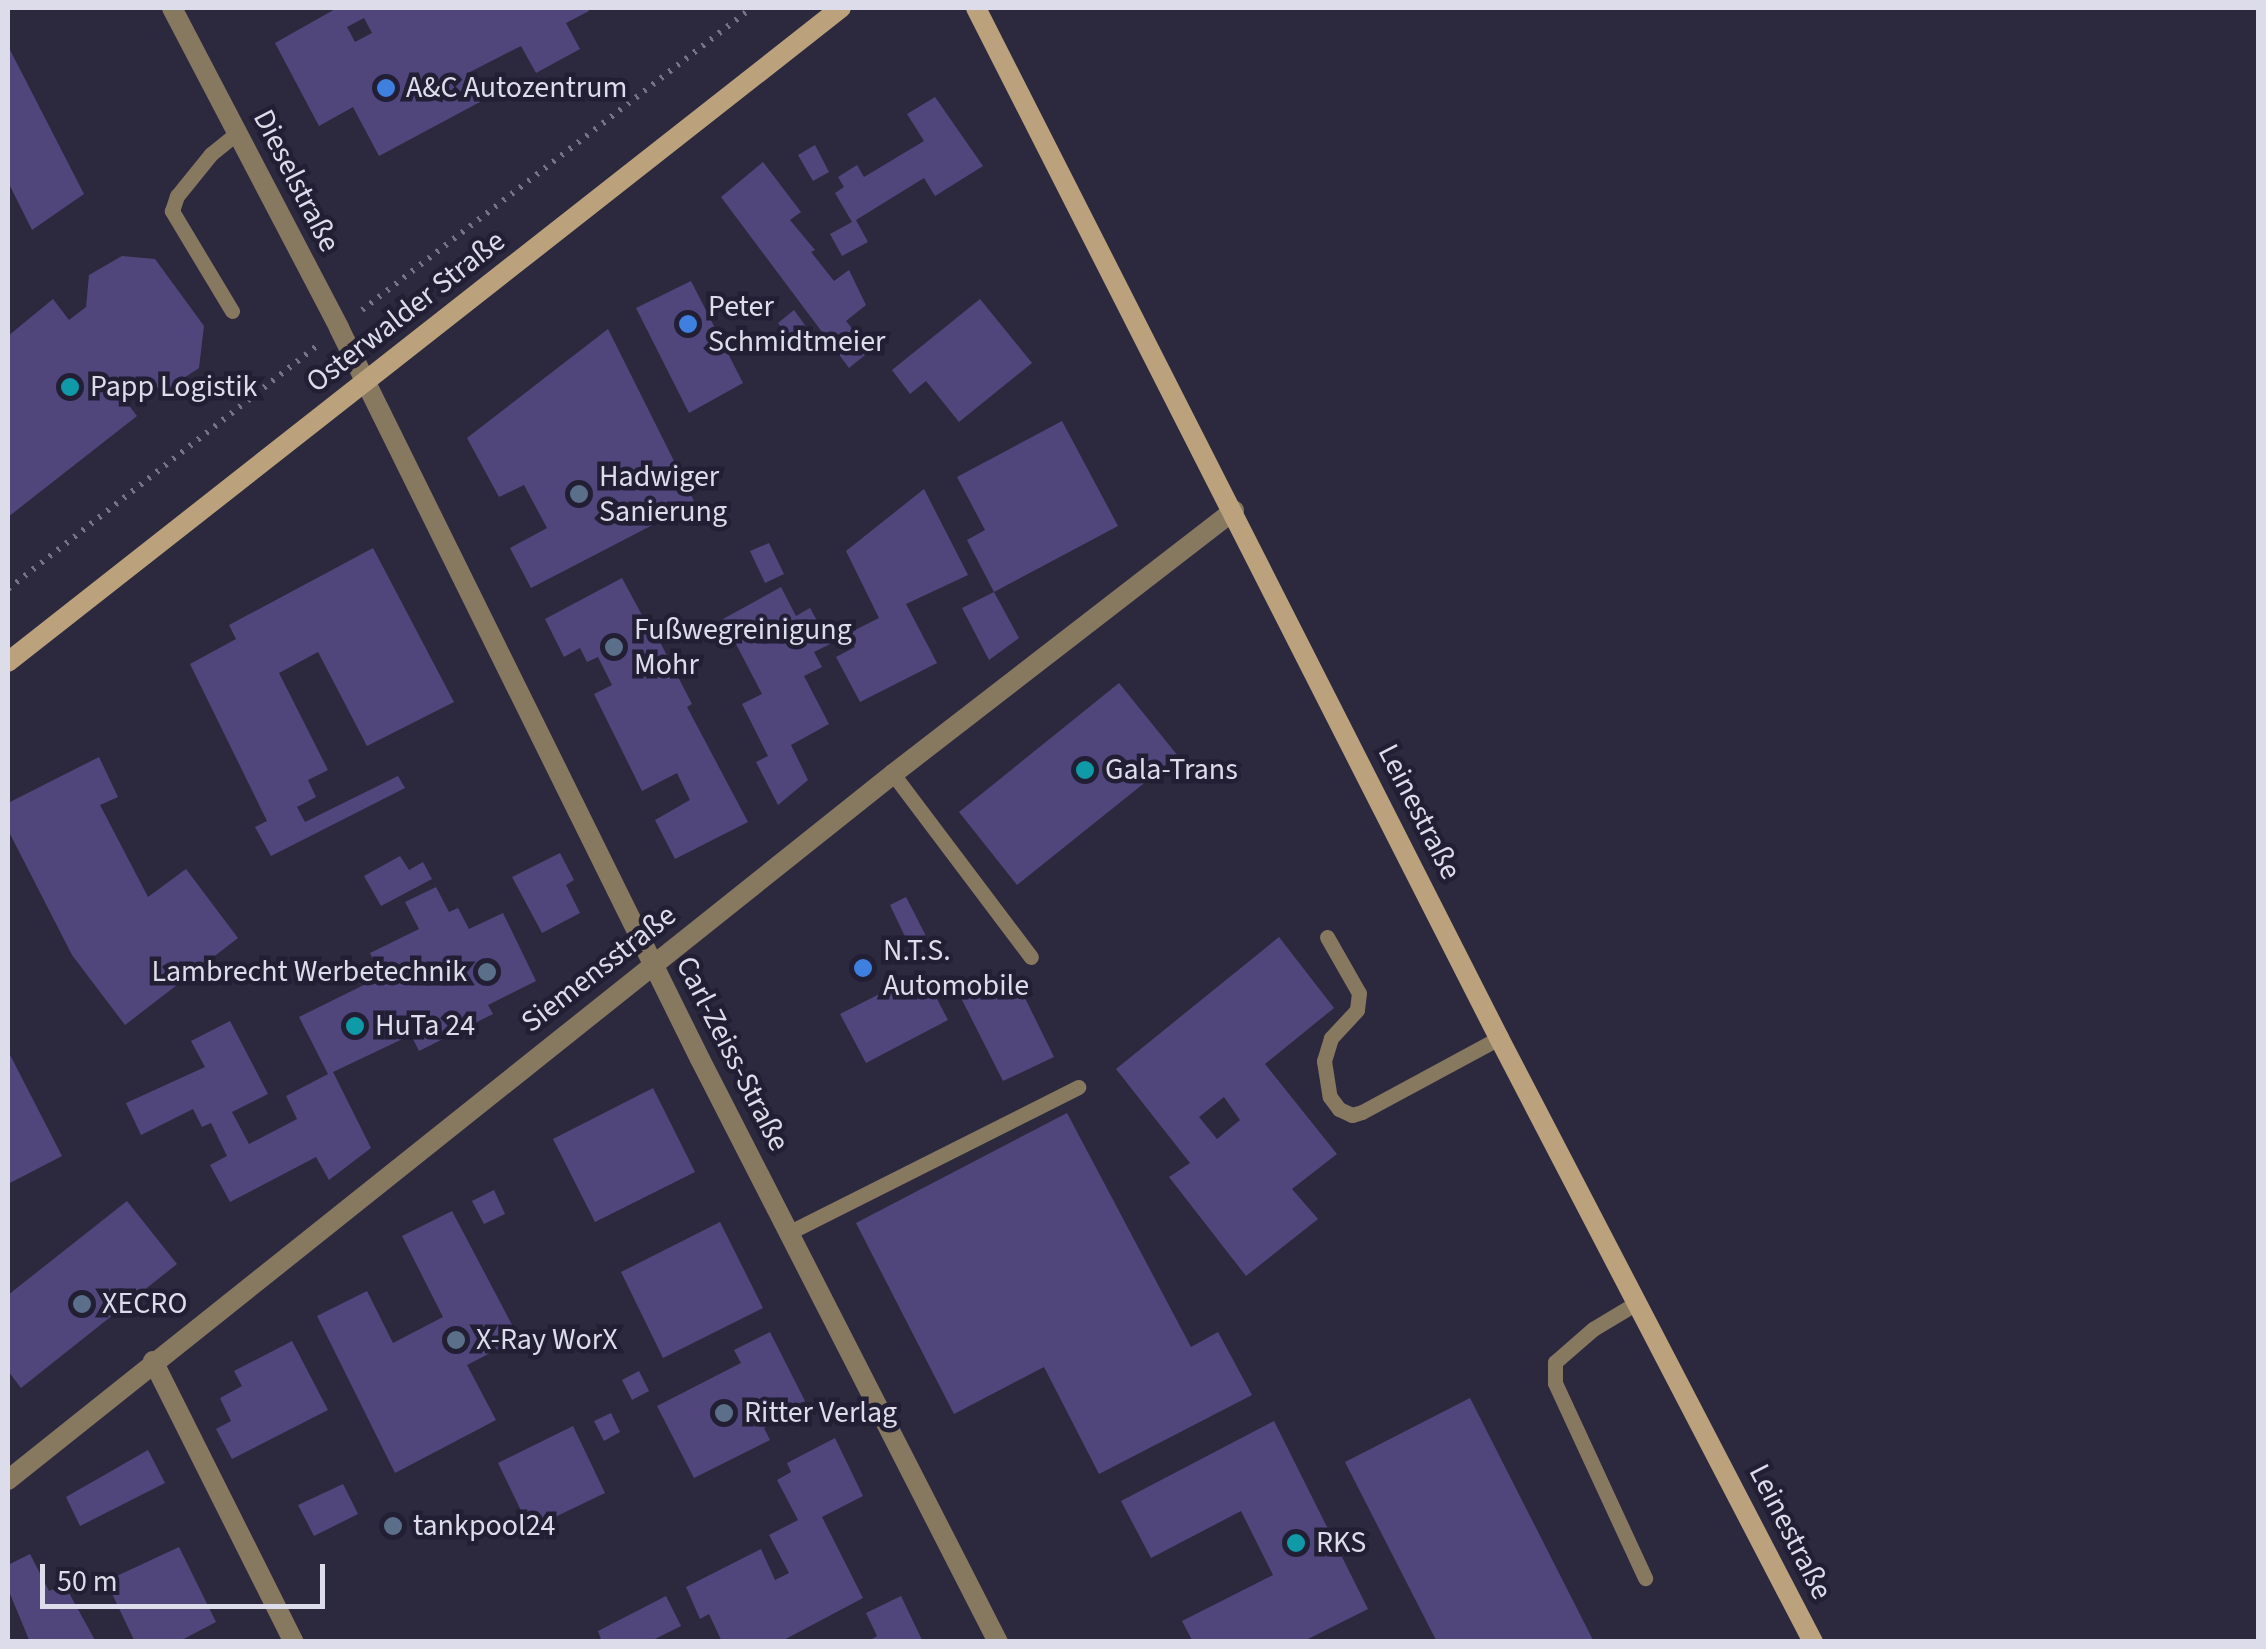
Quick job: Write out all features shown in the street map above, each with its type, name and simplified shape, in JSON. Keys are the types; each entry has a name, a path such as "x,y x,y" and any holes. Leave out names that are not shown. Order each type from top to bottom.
{"street":[{"name":"Dieselstraße","path":"172,8 339,328 363,384"},
{"name":"Osterwalder Straße","path":"8,662 840,8"},
{"name":"Leinestraße","path":"976,8 1499,1038 1813,1642"},
{"name":"Carl-Zeiss-Straße","path":"363,384 998,1642"},
{"name":"Siemensstraße","path":"8,1480 152,1361 893,774 1234,510"},
{"path":"152,1361 294,1642"}],"lane":[{"path":"232,311 172,210 176,196 211,154 237,133"},
{"path":"893,774 1032,957"},
{"path":"1327,937 1360,993 1357,1010 1331,1038 1324,1060 1330,1096 1339,1109 1352,1115 1362,1112 1499,1038"},
{"path":"788,1232 1078,1087"},
{"path":"1638,1302 1592,1329 1555,1362 1555,1384 1645,1578"}],"path":[{"path":"8,590 752,8"}],"building":[{"name":"A&C Autozentrum","path":"337,8 589,11 566,23 580,49 536,73 521,46 466,74 480,102 379,156 353,107 319,126 275,43","holes":["364,18 372,33 355,42 347,27"]},
{"path":"8,46 84,194 32,230 8,182"},
{"path":"935,97 983,166 935,196 924,178 856,220 868,242 842,256 830,234 852,222 835,193 844,187 838,177 857,165 864,177 924,141 907,114"},
{"path":"815,145 829,172 813,181 798,155"},
{"path":"763,162 801,212 790,220 815,250 811,252 834,281 849,270 866,305 846,321 870,351 849,368 721,197"},
{"name":"Papp Logistik","path":"122,256 155,259 204,326 199,368 167,389 135,385 121,395 137,416 8,517 8,336 53,299 69,320 86,307 89,275"},
{"path":"691,281 743,383 689,413 636,308"},
{"path":"980,299 1032,363 959,422 926,381 910,394 892,370"},
{"path":"794,310 815,339 799,351 778,323"},
{"path":"608,329 695,503 531,588 510,548 547,528 524,485 499,497 467,438"},
{"path":"1062,421 1118,526 994,592 967,540 985,530 957,477"},
{"path":"924,489 968,575 906,604 937,663 860,702 836,657 855,647 847,634 879,618 846,551"},
{"path":"769,543 784,574 765,583 750,551"},
{"path":"373,548 454,702 367,746 318,652 279,673 328,770 308,780 316,797 297,807 305,822 398,776 405,788 271,856 255,827 267,821 190,664 236,639 229,625"},
{"path":"622,578 643,617 646,615 692,704 687,707 748,822 675,859 655,820 690,800 677,773 642,791 594,694 612,685 598,657 587,662 580,648 564,657 545,619"},
{"path":"781,587 796,616 810,608 830,644 814,652 822,667 804,676 829,724 791,745 808,780 778,805 756,762 768,756 742,704 762,694 723,619"},
{"path":"994,592 1019,638 989,660 962,608"},
{"name":"Gala-Trans","path":"1119,683 1178,756 1017,885 959,812"},
{"path":"99,757 118,797 100,805 148,897 186,869 238,938 125,1025 72,955 8,830 8,803"},
{"path":"560,853 574,880 566,885 580,913 542,933 512,877"},
{"path":"400,856 409,870 423,862 432,879 381,906 364,876"},
{"path":"436,887 449,912 458,908 469,929 503,913 536,981 488,1005 493,1014 419,1051 411,1035 333,1072 371,1148 329,1180 316,1157 230,1202 210,1165 227,1156 211,1123 202,1127 193,1109 141,1135 126,1103 205,1067 191,1041 230,1021 268,1094 232,1112 249,1144 297,1119 286,1096 328,1074 299,1017 382,976 370,953 419,929 405,902"},
{"path":"906,897 927,938 910,947 890,905"},
{"path":"1279,937 1334,1008 1265,1064 1337,1154 1292,1189 1318,1219 1246,1276 1169,1177 1190,1163 1116,1069","holes":["1224,1097 1240,1120 1217,1139 1199,1117"]},
{"path":"923,972 948,1020 866,1063 840,1014"},
{"path":"1003,974 1015,998 1023,994 1054,1057 1003,1081 960,996"},
{"path":"8,1051 62,1156 8,1184"},
{"path":"653,1088 695,1172 595,1222 553,1139"},
{"path":"1067,1113 1191,1347 1218,1332 1252,1395 1099,1474 1044,1367 954,1414 856,1223"},
{"path":"494,1190 505,1214 484,1224 472,1201"},
{"path":"127,1201 177,1264 21,1388 8,1371 8,1295"},
{"name":"X-Ray WorX","path":"452,1211 519,1338 467,1365 496,1420 395,1473 317,1316 367,1291 393,1343 443,1317 402,1236"},
{"path":"720,1222 763,1308 663,1358 621,1272"},
{"name":"Ritter Verlag","path":"770,1332 805,1401 764,1428 770,1440 694,1478 657,1406 741,1363 734,1350"},
{"path":"292,1341 328,1410 232,1459 216,1429 231,1421 220,1398 242,1386 234,1371"},
{"path":"639,1371 649,1391 632,1400 622,1380"},
{"path":"1470,1398 1594,1642 1437,1642 1345,1462"},
{"path":"611,1413 620,1432 604,1441 594,1421"},
{"name":"RKS","path":"1274,1421 1368,1609 1302,1642 1193,1642 1182,1621 1273,1575 1241,1511 1151,1558 1121,1501"},
{"path":"573,1426 605,1493 530,1529 498,1463"},
{"path":"835,1438 863,1496 822,1517 863,1598 780,1642 722,1642 709,1614 700,1619 686,1587 761,1549 775,1580 789,1573 769,1535 798,1520 777,1480 791,1472 787,1463"},
{"path":"148,1450 165,1483 80,1526 66,1497"},
{"path":"343,1484 358,1514 314,1536 298,1505"},
{"path":"179,1547 216,1622 178,1642 135,1642 106,1581"},
{"path":"30,1554 49,1591 64,1584 96,1642 30,1642 8,1589 8,1565"},
{"path":"666,1596 681,1626 649,1642 602,1642 598,1631"},
{"path":"901,1596 923,1642 867,1642 877,1636 866,1613"}],"place":[{"name":"A&C Autozentrum","path":"386,88"},
{"name":"Peter Schmidtmeier","path":"688,324"},
{"name":"Papp Logistik","path":"70,387"},
{"name":"Hadwiger Sanierung","path":"579,494"},
{"name":"Fußwegreinigung Mohr","path":"614,647"},
{"name":"Gala-Trans","path":"1085,770"},
{"name":"N.T.S. Automobile","path":"863,968"},
{"name":"Lambrecht Werbetechnik","path":"487,972"},
{"name":"HuTa 24","path":"355,1026"},
{"name":"XECRO","path":"82,1304"},
{"name":"X-Ray WorX","path":"456,1340"},
{"name":"Ritter Verlag","path":"724,1413"},
{"name":"tankpool24","path":"393,1526"},
{"name":"RKS","path":"1296,1543"}]}
